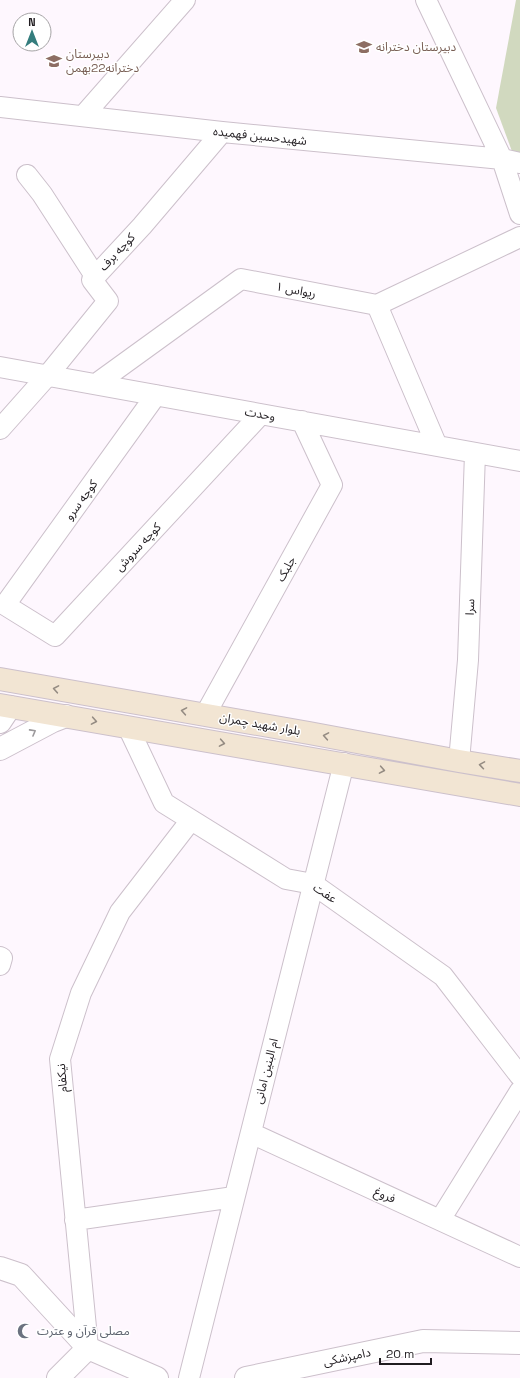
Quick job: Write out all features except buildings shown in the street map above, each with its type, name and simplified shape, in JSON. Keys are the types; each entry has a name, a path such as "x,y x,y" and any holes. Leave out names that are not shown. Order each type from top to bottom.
{"main road":[{"name":"بلوار شهید چمران","path":"0,679 520,771"},
{"name":"بلوار شهید چمران","path":"3,711 66,716 520,795"},
{"path":"344,764 350,740"}],"street":[{"path":"83,116 185,0"},
{"path":"426,0 511,161 520,214"},
{"name":"شهیدحسین فهمیده","path":"0,107 222,132 511,161"},
{"name":"کوچه برف","path":"0,429 48,375 108,301 92,280 142,226 222,132"},
{"path":"27,175 42,194 95,276"},
{"path":"437,446 377,305 520,237"},
{"name":"ریواس ۱","path":"96,384 241,279 377,305"},
{"name":"وحدت","path":"0,366 520,461"},
{"name":"کوچه سرو","path":"2,609 156,395"},
{"name":"کوچه سروش","path":"2,609 55,636 262,414"},
{"name":"جلبک","path":"205,715 332,485 302,421"},
{"name":"سرا","path":"459,761 468,660 475,453"},
{"path":"0,749 53,721 66,716"},
{"name":"عفت","path":"128,727 164,803 286,879 314,884 443,976 520,1076"},
{"name":"ام البنین امانی","path":"189,1378 344,764"},
{"name":"نیکفام","path":"88,1348 60,1059 81,993 120,912 191,820"},
{"path":"0,957 2,958 0,965"},
{"path":"440,1220 520,1091"},
{"name":"فروغ","path":"251,1133 520,1257"},
{"path":"75,1220 234,1198"},
{"path":"0,1268 21,1275 88,1348 157,1378"},
{"name":"دامپزشکی","path":"246,1378 423,1342 520,1343"},
{"path":"58,1378 88,1348"}],"green space":[{"path":"516,0 520,0 520,166 517,165 496,108"}],"place":[{"name":"دبیرستان دخترانه","path":"364,47"},
{"name":"دبیرستان دخترانه22بهمن","path":"54,61"},
{"name":"مصلی قرآن و عترت","path":"25,1331"}]}
